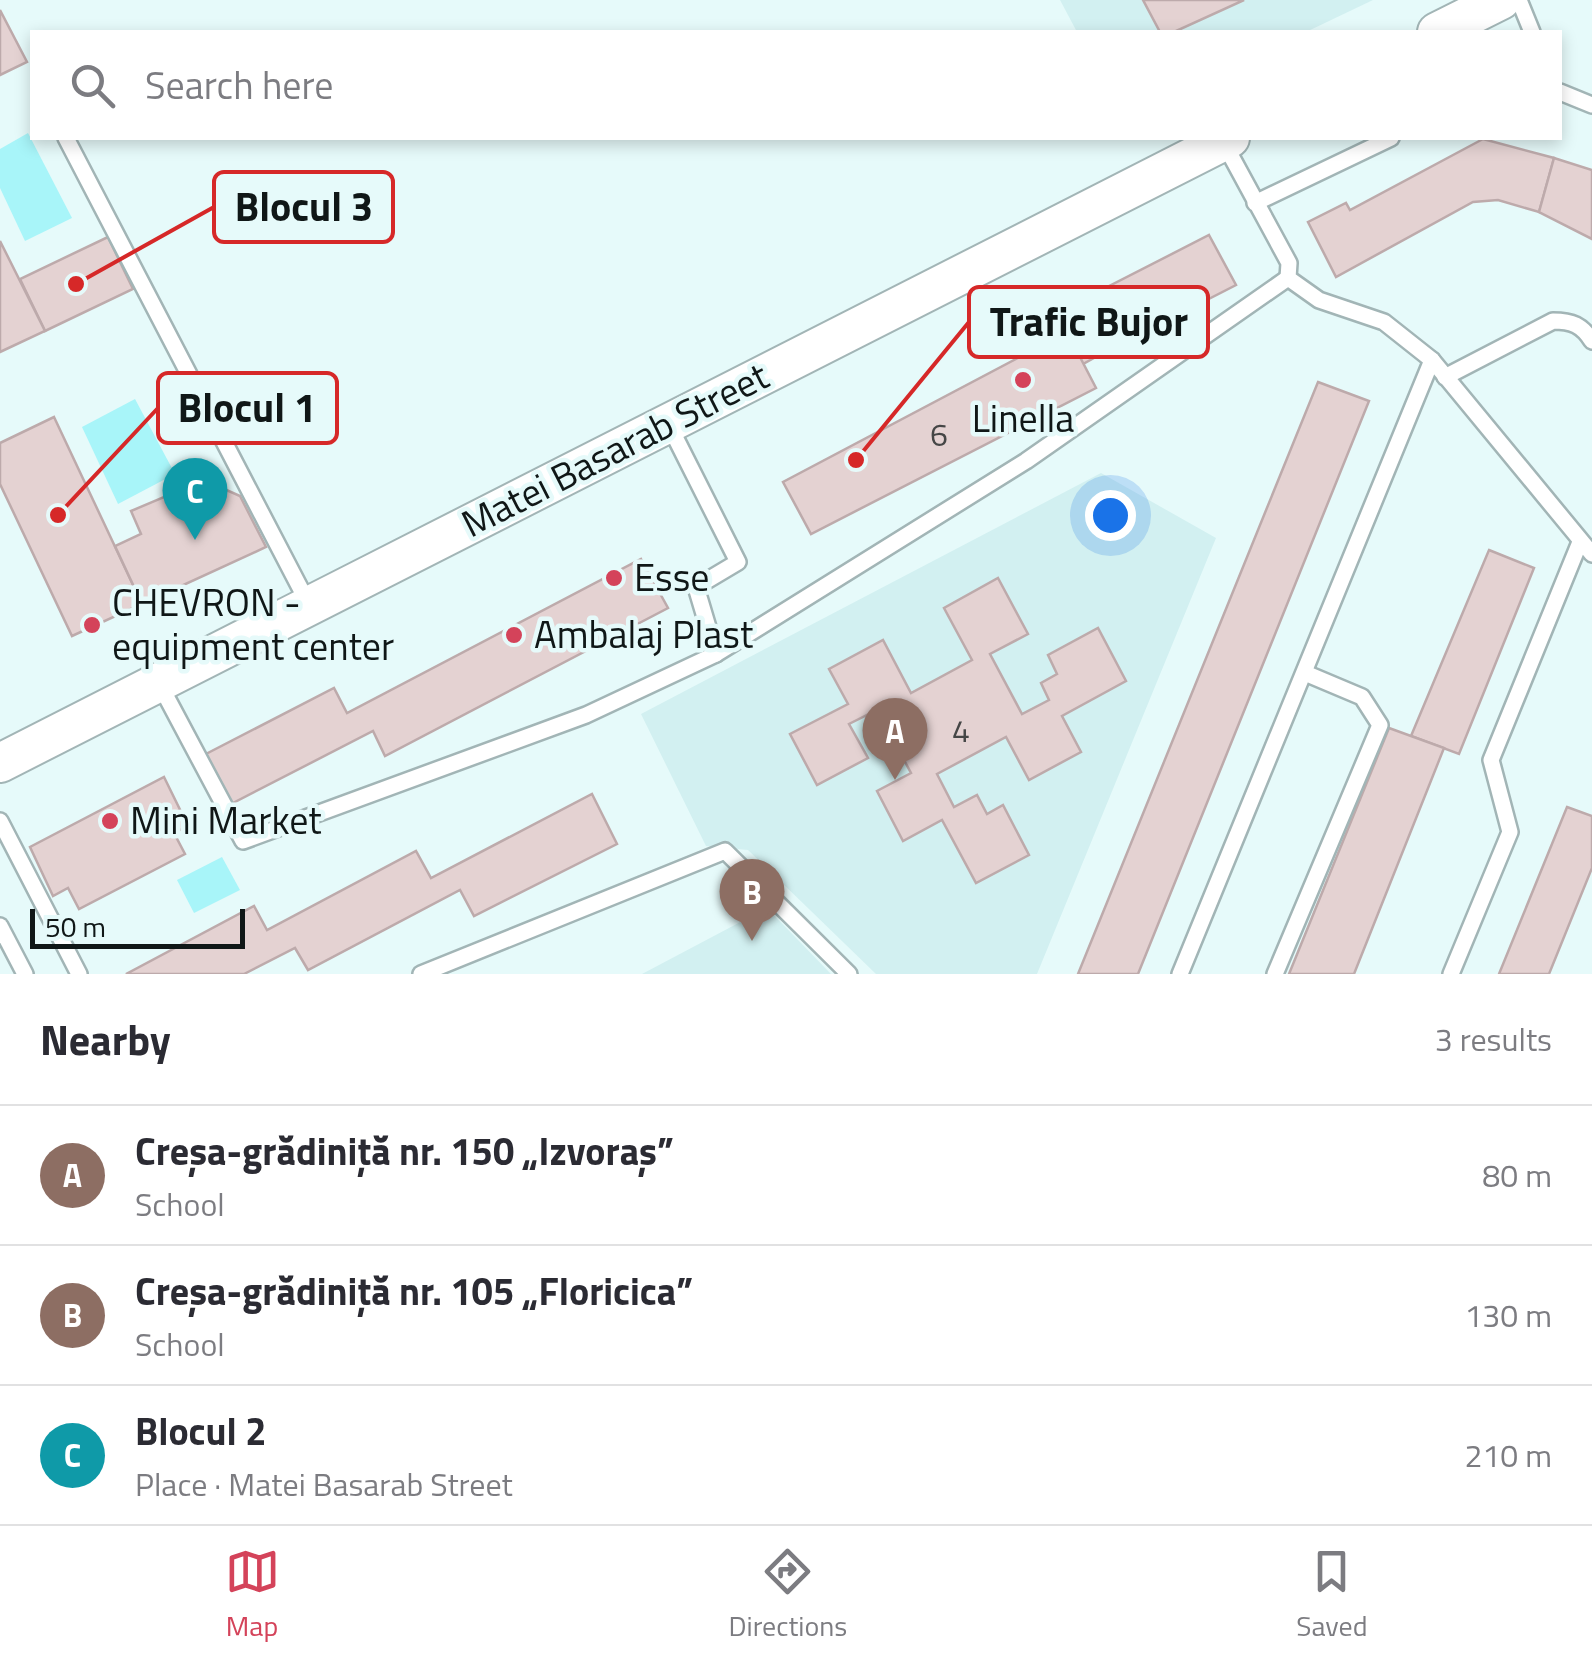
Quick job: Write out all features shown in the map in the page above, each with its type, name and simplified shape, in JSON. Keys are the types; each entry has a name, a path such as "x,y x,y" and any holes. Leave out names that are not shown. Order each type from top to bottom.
{"street":[{"path":"1441,30 1501,0"},
{"name":"Matei Basarab Street","path":"0,763 1224,140"}],"lane":[{"path":"1518,0 1531,30"},
{"path":"1562,93 1592,105"},
{"path":"67,140 309,606"},
{"path":"1226,140 1289,262 1288,278"},
{"path":"1256,203 1387,140"},
{"path":"1288,278 1319,300 1384,322 1432,360 1586,548 1491,760 1510,832 1451,974"},
{"path":"159,682 244,841 586,714 716,654 1026,461 1288,278"},
{"path":"1445,377 1554,321 1570,321 1585,329 1592,341"},
{"path":"1180,974 1432,360"},
{"path":"668,423 738,562 696,588 716,654"},
{"path":"1276,974 1380,725 1362,697 1305,673"},
{"path":"0,822 79,974"},
{"path":"421,974 725,851 849,974"},
{"path":"0,926 25,974"}],"shaded area":[{"path":"1060,0 1373,0 1310,30 1076,30"},
{"path":"28,133 72,218 25,241 0,188 0,149"},
{"path":"135,399 175,474 118,504 82,427"},
{"path":"1101,473 1216,538 1037,974 876,974 748,850 706,846 641,714"},
{"path":"222,857 240,890 194,913 177,880"},
{"path":"767,908 831,974 642,974"}],"building":[{"path":"1143,0 1244,0 1178,30 1159,30"},
{"path":"0,10 27,62 0,75"},
{"path":"1481,140 1554,158 1539,212 1498,200 1473,202 1336,277 1308,222 1346,203 1350,210"},
{"path":"1554,158 1592,170 1592,239 1539,212"},
{"path":"1209,235 1236,285 1101,354 1074,304"},
{"path":"108,237 133,289 45,331 20,279"},
{"path":"0,241 45,331 0,352"},
{"path":"1084,323 1101,354 1083,364 1067,332"},
{"path":"1067,332 1096,388 811,534 783,482"},
{"path":"1318,382 1369,401 1138,974 1078,974"},
{"path":"54,417 142,604 72,636 0,484 0,443"},
{"path":"204,480 240,496 266,547 142,604 115,546 141,534 131,511"},
{"path":"1489,550 1534,568 1459,754 1411,736"},
{"path":"641,559 668,608 385,756 373,731 229,805 204,755 334,688 347,713"},
{"path":"998,578 1028,634 990,654 1022,714 1049,700 1041,683 1057,674 1048,655 1098,628 1126,681 1062,716 1081,752 1029,780 1006,737 937,774 954,807 977,795 987,814 1003,805 1029,855 976,883 942,820 903,841 877,791 911,773 877,710 849,724 868,758 817,785 790,734 848,704 829,669 883,640 911,693 972,660 944,608"},
{"path":"1389,728 1444,748 1354,974 1289,974"},
{"path":"164,777 188,826 174,833 185,854 79,909 68,888 53,896 30,847"},
{"path":"592,794 617,844 474,916 460,890 308,970 295,948 244,974 126,974 254,906 267,930 416,851 431,878"},
{"path":"1567,807 1592,816 1592,868 1549,974 1499,974"}],"place":[{"name":"Blocul 3","path":"76,284"},
{"name":"Linella","path":"1023,380"},
{"name":"Trafic Bujor","path":"856,460"},
{"name":"Blocul 1","path":"58,515"},
{"name":"Blocul 2","path":"195,540"},
{"name":"Esse","path":"614,578"},
{"name":"CHEVRON - equipment center","path":"92,625"},
{"name":"Ambalaj Plast","path":"514,635"},
{"name":"Creșa-grădiniță nr. 150 „Izvoraș”","path":"895,780"},
{"name":"Mini Market","path":"110,821"},
{"name":"Creșa-grădiniță nr. 105 „Floricica”","path":"752,941"}]}
